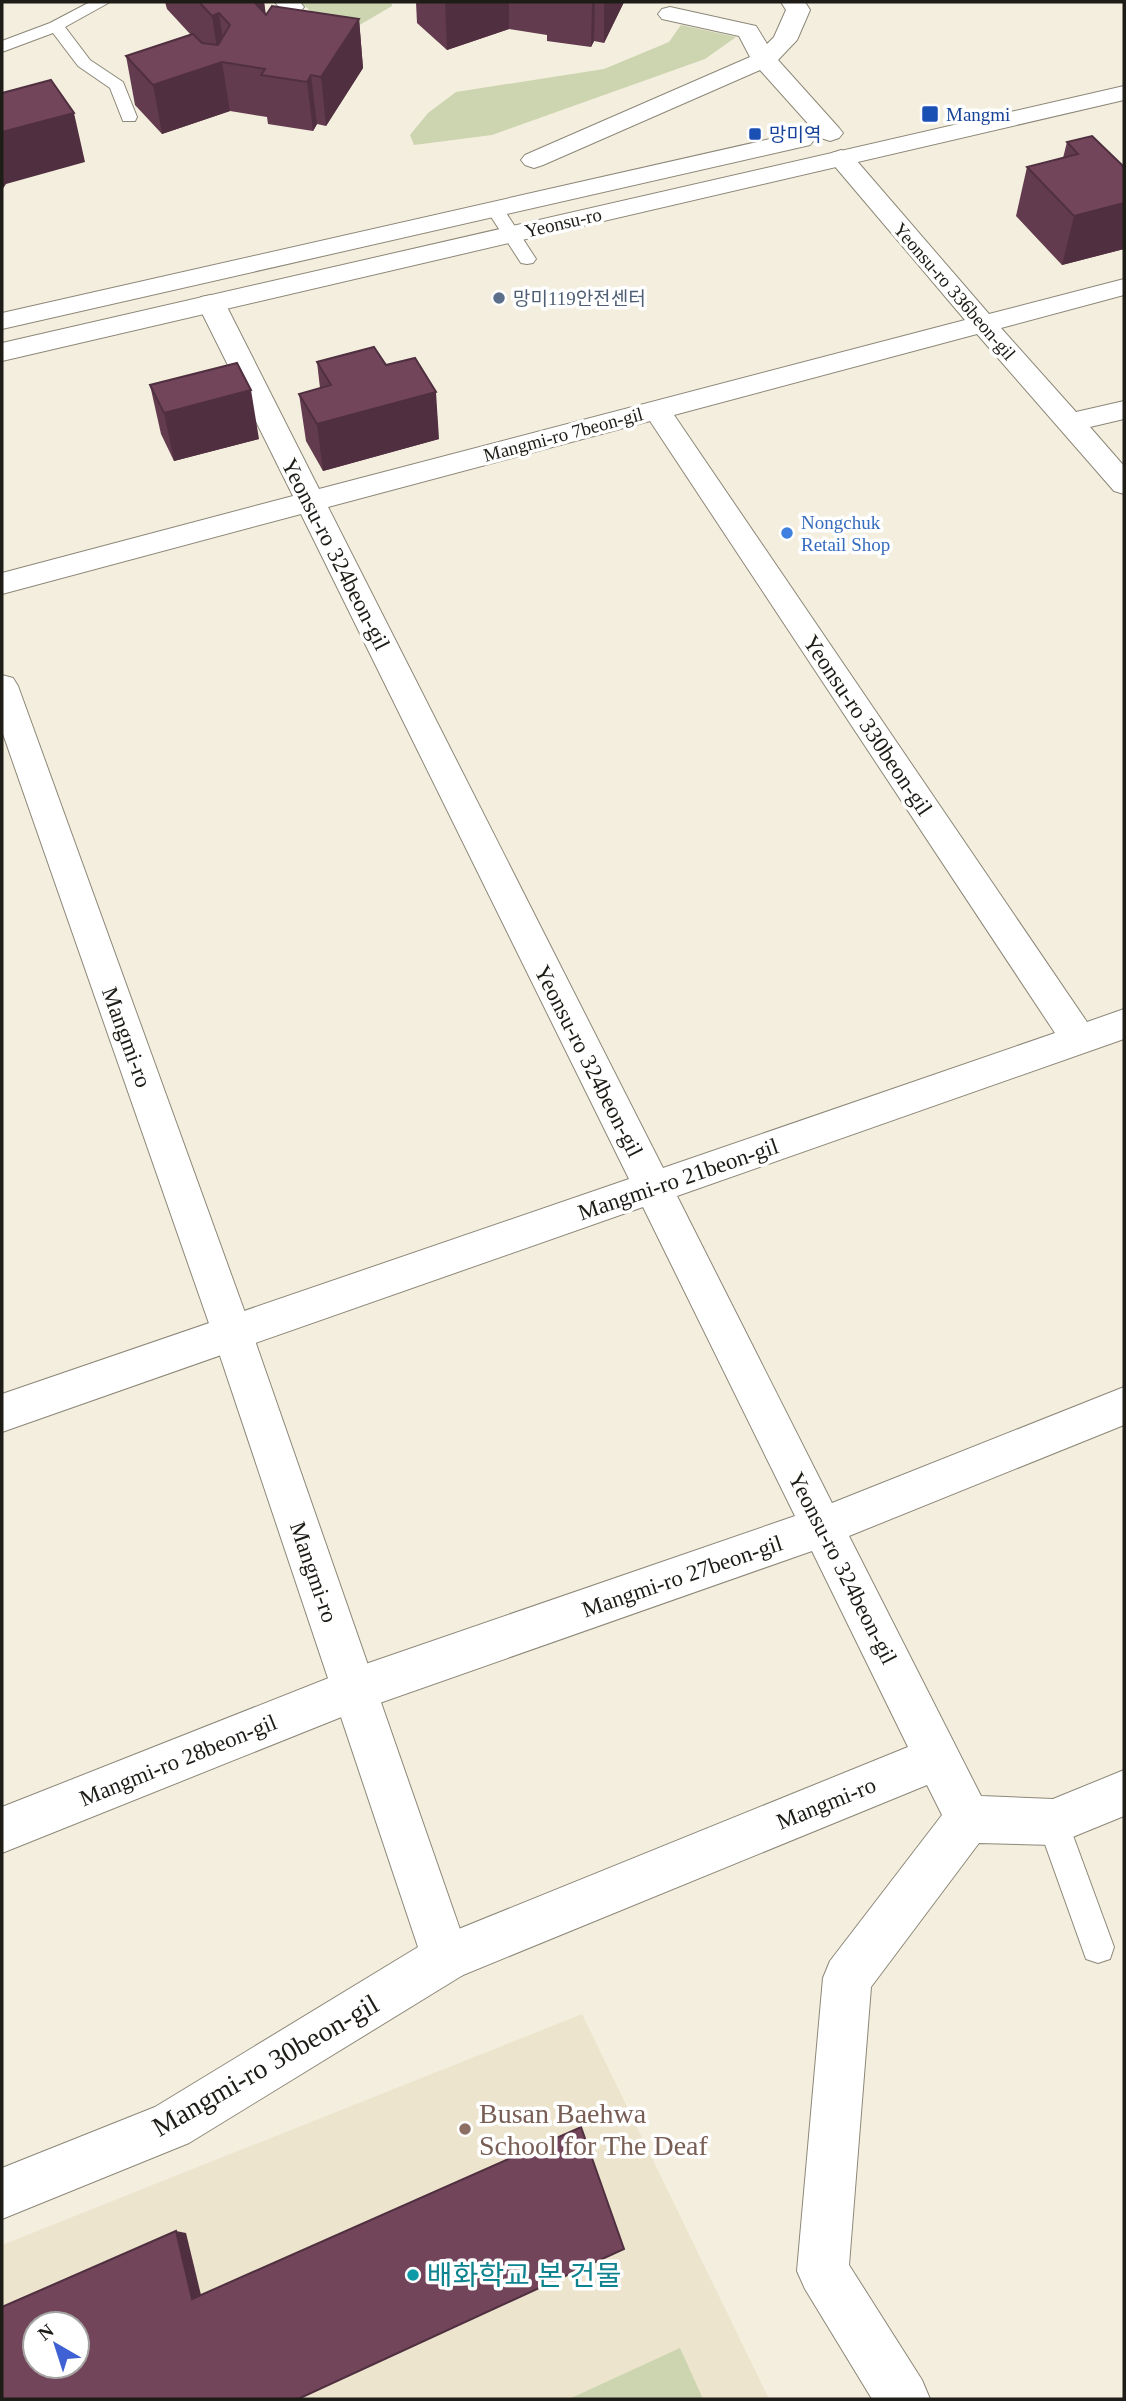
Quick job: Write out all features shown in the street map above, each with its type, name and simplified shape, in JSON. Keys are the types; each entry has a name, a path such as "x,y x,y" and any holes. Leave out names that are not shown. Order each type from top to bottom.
{"street":[{"path":"534,160 764,60 785,40 798,10 793,2"},
{"name":"Yeonsu-ro 336beon-gil","path":"670,14 748,31 764,60 984,326 1124,484"},
{"name":"Yeonsu-ro","path":"2,321 495,209 1124,93"},
{"name":"Yeonsu-ro","path":"5,355 211,303 510,235 836,145 857,127"},
{"name":"Mangmi-ro 7beon-gil","path":"2,583 1124,287"},
{"name":"Yeonsu-ro 324beon-gil","path":"211,303 968,1819"},
{"name":"Yeonsu-ro 330beon-gil","path":"656,409 1079,1040"},
{"path":"1069,423 1124,410"},
{"name":"Mangmi-ro","path":"2,686 232,1332 446,1958 937,1758"},
{"name":"Mangmi-ro 21beon-gil","path":"2,1413 1124,1024"},
{"name":"Mangmi-ro 27beon-gil","path":"354,1690 822,1527 1124,1406"},
{"name":"Mangmi-ro 28beon-gil","path":"2,1830 354,1690"},
{"path":"903,2399 823,2271 847,1978 968,1819 1053,1822 1124,1793"},
{"name":"Mangmi-ro 30beon-gil","path":"2,2193 171,2124 446,1958"}],"lane":[{"path":"2,47 56,26 102,2"},
{"path":"56,26 84,63 117,86 129,117"},
{"path":"495,209 527,259"},
{"path":"1053,1822 1098,1947"}],"shaded area":[{"name":"Busan Baehwa School for The Deaf","path":"582,2014 769,2399 2,2399 2,2245"}],"green space":[{"path":"300,2 391,2 392,6 351,30 328,26"},
{"path":"681,25 736,37 705,59 492,135 414,145 410,135 428,113 456,92 604,69 669,42"},
{"path":"680,2348 703,2399 569,2399"}],"building":[{"path":"199,2 264,2 256,4 266,15 272,6 359,19 321,77 311,75 307,82 261,75 265,69 222,62 153,85 126,56 193,34 202,43 218,45 230,25 219,13 212,16"},
{"path":"51,80 74,113 2,132 2,93"},
{"path":"1092,136 1124,167 1124,203 1074,216 1027,167 1078,154 1067,142"},
{"path":"374,347 386,365 415,358 436,392 317,424 299,394 331,385 317,362"},
{"path":"237,363 251,390 164,413 150,385"},
{"name":"배화학교 본 건물","path":"581,2127 624,2249 298,2399 2,2399 2,2307 176,2231 192,2299"}],"place":[{"name":"Mangmi","path":"930,114"},
{"name":"망미역","path":"755,134"},
{"name":"망미119안전센터","path":"499,298"},
{"name":"Nongchuk Retail Shop","path":"787,533"},
{"name":"Busan Baehwa School for The Deaf","path":"465,2129"},
{"name":"배화학교 본 건물","path":"413,2275"}]}
